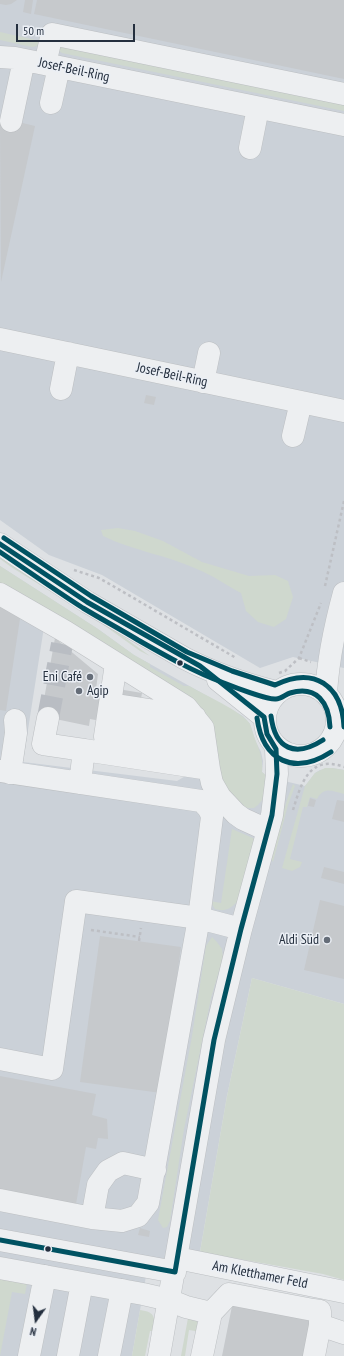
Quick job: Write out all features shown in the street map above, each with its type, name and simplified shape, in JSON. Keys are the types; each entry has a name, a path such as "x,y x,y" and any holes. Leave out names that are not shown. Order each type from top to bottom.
{"street":[{"path":"11,120 24,59 52,34 344,94"},
{"path":"24,59 52,103"},
{"name":"Josef-Beil-Ring","path":"24,59 344,125"},
{"path":"250,148 258,108"},
{"name":"Josef-Beil-Ring","path":"0,339 344,411"},
{"path":"61,389 68,353"},
{"path":"203,382 209,353"},
{"path":"293,436 301,402"},
{"path":"0,544 87,602 200,666 254,686 275,683 287,686 301,683 316,687 326,694 335,709 340,730 333,737 335,749 302,757 293,756 276,749"},
{"path":"326,694 327,668 335,624 335,590"},
{"path":"0,594 31,612 64,638 116,664 186,707 203,744 212,783 213,801 210,811 212,822 199,918 148,1203 138,1216 122,1221 92,1218 0,1200"},
{"path":"301,683 314,663 335,624"},
{"path":"80,783 104,726 116,664"},
{"path":"200,666 264,716"},
{"path":"159,1356 214,1040 241,928 270,822 277,774 276,749 267,734 264,716 275,683"},
{"path":"48,718 43,744 104,726 175,700"},
{"path":"15,720 16,733 5,772 201,801 213,801 243,819 270,822"},
{"path":"104,726 203,744"},
{"path":"104,726 203,744"},
{"path":"270,822 289,778 302,757"},
{"path":"0,1059 52,1069 76,901 199,918 241,928"},
{"path":"92,1218 98,1186 108,1171 123,1163 155,1170"},
{"name":"Am Kletthamer Feld","path":"0,1240 322,1287 344,1292"},
{"path":"0,1268 169,1300 186,1307 211,1314"},
{"path":"29,1356 45,1276"},
{"path":"68,1356 82,1283"},
{"path":"314,1356 320,1318 322,1287"},
{"path":"109,1356 122,1290"},
{"path":"202,1356 211,1314 229,1294 320,1318 344,1333"}],"path":[{"path":"335,590 344,501"},
{"path":"71,569 99,578 238,659"},
{"path":"275,683 299,658 322,599"},
{"path":"292,811 302,782 309,772 319,765 331,763 344,767"},
{"path":"72,927 140,937"}],"shaded area":[{"path":"0,0 344,0 344,668 293,657 260,668 102,575 49,555 0,520"},
{"path":"0,32 40,41 37,46 32,47 0,40"},
{"path":"58,45 344,104 344,111 62,53 59,51"},
{"path":"118,528 135,531 163,541 202,562 249,576 275,575 288,581 293,597 286,619 274,627 258,622 246,611 241,593 208,574 185,564 126,546 103,536 101,530"},
{"path":"0,557 57,595 99,619 150,656 140,651 98,621 11,567 0,559"},
{"path":"0,566 98,629 134,655 243,716 250,724 261,752 263,761 262,772 268,777 305,786 315,773 320,770 332,768 344,770 344,1004 252,978 227,1096 200,1252 146,1276 132,1356 0,1356","holes":["46,614 212,724 214,759 177,781 23,762"]},
{"path":"0,566 98,629 134,655 150,664 150,667 184,686 189,686 246,719 250,724 260,751 262,758 262,772 268,777 264,798 258,805 254,808 248,808 240,805 231,797 220,776 212,724 0,586"},
{"path":"325,768 344,770 344,794 329,790 322,792 317,799 310,797 307,807 303,807 290,859 302,862 300,867 292,871 282,868 305,786 315,773"},
{"path":"293,784 295,786 288,805 273,862 269,856"},
{"path":"232,829 255,839 237,902 227,909 219,910 215,909 210,901 221,903"},
{"path":"212,937 222,949 223,958 211,998 184,1129 170,1221 167,1227 163,1228 158,1220 192,1036 206,946"},
{"path":"252,978 344,1004 344,1280 323,1274 200,1252 227,1096"},
{"path":"0,1273 28,1278 25,1294 12,1292 0,1356"},
{"path":"140,1310 152,1314 154,1319 154,1331 150,1331 145,1356 132,1356"},
{"path":"188,1318 198,1322 201,1332 189,1330 185,1356 181,1356"}],"building":[{"path":"0,0 17,0 6,5 0,4"},
{"path":"25,0 33,0 31,14 23,12"},
{"path":"37,0 344,0 344,79 34,14"},
{"path":"2,118 35,126 1,282 0,125"},
{"path":"146,395 156,397 154,405 144,403"},
{"path":"0,599 21,612 6,711 0,710"},
{"path":"55,638 98,674 96,689 117,693 118,689 142,693 130,760 112,723 90,719 89,726 41,716"},
{"path":"310,798 316,800 314,807 308,806"},
{"path":"337,800 344,801 344,822 332,819"},
{"path":"324,867 344,872 344,884 321,878"},
{"name":"Aldi Süd","path":"320,900 344,906 344,979 304,970"},
{"path":"100,936 181,947 161,1093 80,1082"},
{"path":"0,1076 96,1094 92,1115 107,1119 108,1139 98,1138 96,1149 86,1147 76,1204 0,1190"},
{"path":"140,1228 150,1231 149,1237 138,1235"},
{"path":"233,1301 312,1316 304,1356 222,1356"}],"tunnel":[{"path":"48,718 62,644"}],"transit line":[{"path":"4,538 91,596 187,652 232,671 275,685 289,680 302,678 313,679 323,683 332,690 338,700 342,712 344,727"},
{"path":"0,544 87,602 200,666 264,717"},
{"path":"0,552 83,608 159,652 213,679 272,699 278,699 299,691 314,694 320,698 327,710 330,727"},
{"path":"271,716 273,727 277,736 282,743 288,747 295,749 304,748 323,740"},
{"path":"175,1272 214,1040 241,929 272,815 277,774 276,749 267,734 264,717"},
{"path":"257,718 260,733 266,745 273,754 282,760 293,763 305,763 331,752"},
{"path":"0,1240 175,1272"}],"place":[{"name":"Eni Café","path":"90,677"},
{"name":"Agip","path":"79,691"},
{"name":"Aldi Süd","path":"327,940"}]}
